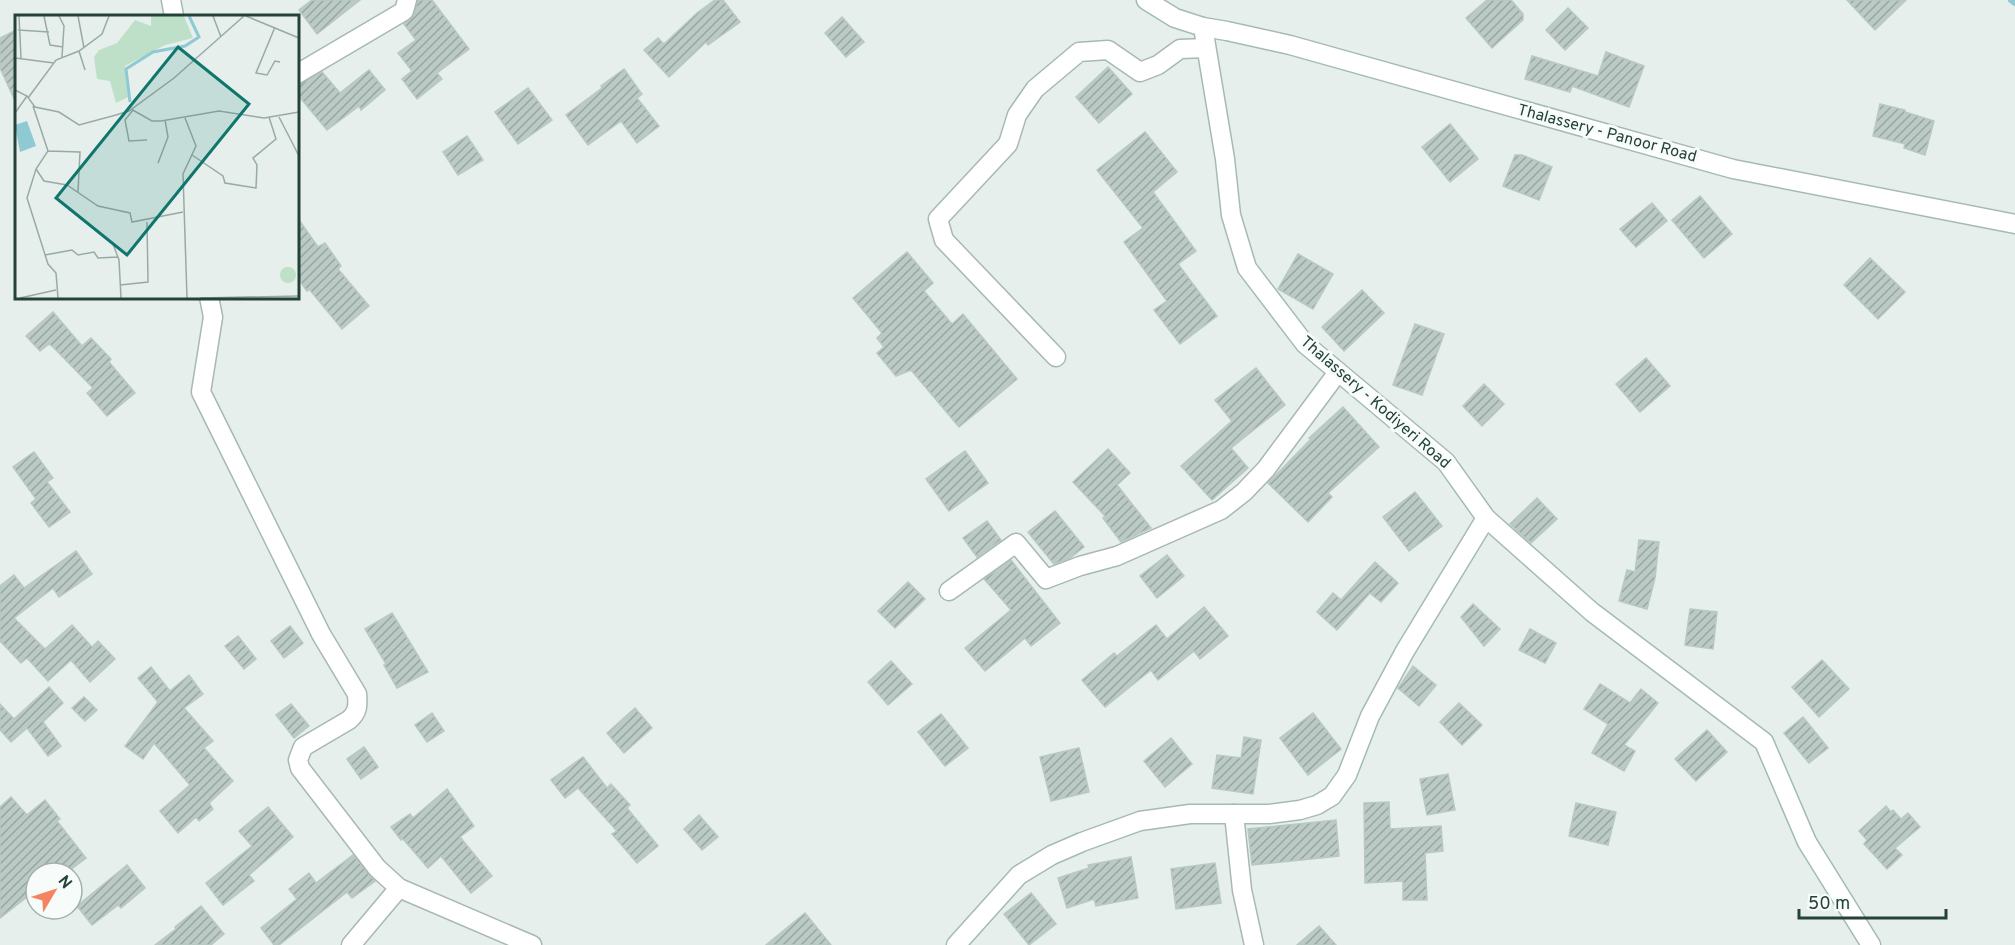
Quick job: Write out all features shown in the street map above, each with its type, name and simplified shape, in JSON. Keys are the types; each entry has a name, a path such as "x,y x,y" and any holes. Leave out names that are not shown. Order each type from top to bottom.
{"main road":[{"path":"171,0 174,15"},
{"path":"298,73 404,11 407,0"},
{"path":"1146,0 1175,18 1203,27"},
{"name":"Thalassery - Kodiyeri Road","path":"1203,27 1225,159 1231,215 1247,268 1305,344 1446,462 1486,518 1592,612 1764,742 1807,842 1871,945"},
{"name":"Thalassery - Panoor Road","path":"1203,27 1290,45 1733,169 2015,224"},
{"path":"1056,357 945,240 938,219 956,197 1008,144 1017,115 1035,89 1079,52 1108,51 1140,72 1158,65 1180,50 1206,48"},
{"path":"209,298 213,317 201,392 321,634 357,694 358,705 355,715 303,747 298,760 300,768 377,868 399,888 532,945"},
{"path":"949,591 1016,543 1046,579 1080,566 1117,556 1221,510 1244,492 1266,469 1338,372"},
{"path":"956,945 1019,875 1052,855 1140,821 1190,814 1269,814 1300,810 1317,805 1332,795 1347,775 1370,716 1405,651 1486,518"},
{"path":"1234,814 1242,890 1254,945"},
{"path":"351,945 399,888"}],"building":[{"path":"312,0 360,0 317,34 299,10"},
{"path":"418,0 432,0 469,49 437,73 442,79 417,99 402,79 412,71 398,53 416,40 404,24 414,15"},
{"path":"715,0 723,0 740,22 708,45 706,42 669,77 644,50 658,38 664,44 697,13"},
{"path":"1487,0 1511,0 1523,14 1523,20 1492,48 1466,18"},
{"path":"1847,0 1906,0 1875,30"},
{"path":"1568,8 1588,28 1565,50 1546,30"},
{"path":"842,17 864,42 846,57 825,33"},
{"path":"15,30 15,101 0,68 0,38"},
{"path":"1606,52 1644,66 1629,107 1572,86 1570,92 1525,79 1532,56 1598,76"},
{"path":"1108,67 1132,94 1099,123 1076,97"},
{"path":"624,69 642,94 637,98 659,126 637,143 621,121 588,145 566,115"},
{"path":"369,70 385,90 361,110 359,106 327,130 298,95 298,84 322,72 340,93"},
{"path":"528,88 552,120 518,144 495,112"},
{"path":"1880,104 1934,121 1925,155 1904,148 1905,144 1873,136"},
{"path":"1450,124 1478,159 1450,182 1422,147"},
{"path":"1145,132 1177,172 1153,192 1196,251 1178,264 1217,316 1180,344 1154,310 1167,301 1124,242 1143,228 1097,170"},
{"path":"467,136 483,160 458,175 443,152"},
{"path":"1515,155 1522,155 1552,167 1539,200 1503,186"},
{"path":"1700,196 1732,234 1704,258 1672,220"},
{"path":"1652,203 1667,221 1636,247 1620,229"},
{"path":"298,218 318,247 325,243 341,266 338,269 369,306 342,329 309,289 307,291 298,278"},
{"path":"907,252 933,283 924,291 952,324 963,314 1017,379 959,427 911,370 896,376 877,353 884,347 877,338 882,333 853,298"},
{"path":"1298,254 1333,274 1313,309 1278,289"},
{"path":"1870,258 1905,292 1878,319 1844,285"},
{"path":"1362,290 1384,313 1344,351 1322,327"},
{"path":"53,312 82,346 91,338 111,359 109,362 135,393 107,416 87,393 93,388 53,347 49,344 40,351 26,336"},
{"path":"1415,324 1444,334 1422,395 1393,385"},
{"path":"1646,358 1670,386 1640,412 1616,384"},
{"path":"1256,368 1285,405 1231,448 1248,468 1212,500 1181,466 1232,421 1215,400"},
{"path":"1484,384 1504,404 1482,426 1463,406"},
{"path":"1343,407 1379,447 1328,493 1332,497 1308,522 1268,483 1311,439 1309,438"},
{"path":"1108,449 1130,473 1117,485 1151,528 1121,542 1103,518 1105,516 1073,482"},
{"path":"965,451 988,483 949,511 926,479"},
{"path":"34,452 53,478 47,482 70,512 49,527 31,503 36,499 13,467"},
{"path":"1415,492 1442,526 1409,551 1383,517"},
{"path":"1537,498 1557,519 1531,543 1510,524"},
{"path":"1055,511 1084,547 1070,558 1054,564 1028,532"},
{"path":"987,521 1001,540 977,557 963,538"},
{"path":"1639,540 1659,542 1655,578 1647,609 1619,601 1627,570 1635,572"},
{"path":"76,551 92,574 59,597 53,588 14,618 45,649 72,625 92,647 98,641 115,659 90,682 71,660 48,681 27,658 21,663 0,641 0,586 14,575 24,588"},
{"path":"1167,555 1184,576 1157,598 1140,576"},
{"path":"1011,560 1060,623 1031,646 1025,638 985,671 965,648 1011,610 984,579"},
{"path":"1375,562 1398,583 1381,602 1370,593 1337,630 1317,612 1333,593 1341,600"},
{"path":"908,582 925,599 895,628 878,611"},
{"path":"1473,604 1500,629 1484,646 1461,617"},
{"path":"1204,607 1228,636 1200,659 1194,651 1158,680 1151,670 1105,707 1082,680 1114,653 1117,656 1156,625 1167,639"},
{"path":"1690,609 1717,612 1713,649 1685,645"},
{"path":"392,613 428,672 397,688 365,629"},
{"path":"290,626 303,643 284,658 271,641"},
{"path":"1530,629 1556,643 1545,663 1519,650"},
{"path":"238,636 256,659 244,669 225,646"},
{"path":"1822,660 1849,689 1819,717 1792,687"},
{"path":"891,661 912,684 888,705 868,682"},
{"path":"1413,666 1436,685 1419,706 1398,688"},
{"path":"151,667 170,691 189,675 203,694 184,708 213,741 204,748 233,781 209,803 213,809 199,821 196,817 178,833 160,811 190,785 154,743 143,759 125,746 158,702 138,678"},
{"path":"1600,684 1630,703 1641,689 1658,703 1624,745 1635,751 1624,771 1592,753 1608,724 1584,709"},
{"path":"49,687 63,703 43,722 61,746 48,756 27,728 11,742 0,730 0,704 14,719"},
{"path":"84,697 97,710 85,721 72,708"},
{"path":"1459,703 1482,725 1462,745 1440,722"},
{"path":"291,704 309,726 294,738 276,715"},
{"path":"635,708 652,728 624,753 607,733"},
{"path":"432,713 444,731 427,742 415,725"},
{"path":"1313,713 1341,749 1308,775 1280,738"},
{"path":"941,714 968,748 945,766 918,732"},
{"path":"1803,717 1828,748 1809,763 1784,733"},
{"path":"1707,730 1727,752 1696,781 1675,759"},
{"path":"1244,737 1261,740 1253,794 1212,788 1217,755 1241,758"},
{"path":"1171,738 1192,764 1165,787 1144,761"},
{"path":"364,747 378,767 361,779 347,759"},
{"path":"1079,748 1089,792 1051,801 1040,757"},
{"path":"583,757 607,788 611,784 630,805 627,808 658,846 637,863 612,834 617,831 578,788 565,798 551,780"},
{"path":"1448,774 1455,810 1427,815 1420,779"},
{"path":"447,789 474,826 460,837 492,876 471,893 441,856 428,868 391,827 410,814 413,818"},
{"path":"11,797 27,815 45,800 60,819 57,821 86,858 82,861 24,861 24,899 0,918 0,807"},
{"path":"1389,802 1390,829 1441,826 1443,851 1425,853 1427,900 1403,900 1403,881 1365,883 1364,803"},
{"path":"1576,803 1616,812 1608,845 1569,836"},
{"path":"1886,806 1901,819 1908,813 1920,827 1895,848 1902,855 1887,869 1864,844 1867,840 1859,831"},
{"path":"268,807 293,837 249,875 254,881 223,905 206,883 252,846 239,831"},
{"path":"699,815 718,837 702,850 684,829"},
{"path":"1336,820 1339,856 1252,865 1248,829"},
{"path":"353,855 375,881 352,898 347,892 279,945 274,945 261,928 297,899 289,889 309,873 316,883"},
{"path":"1131,857 1138,898 1096,906 1094,899 1067,908 1058,878 1089,868 1088,865"},
{"path":"1215,863 1221,903 1176,909 1171,869"},
{"path":"127,865 145,888 121,908 118,905 92,925 84,915 84,900"},
{"path":"1031,893 1056,924 1029,945 1004,914"},
{"path":"201,906 224,934 211,945 155,945 176,929 175,927"},
{"path":"805,913 831,945 766,945"},
{"path":"1319,926 1336,945 1297,945"}],"waterway":[{"path":"2011,0 2015,3"}]}
